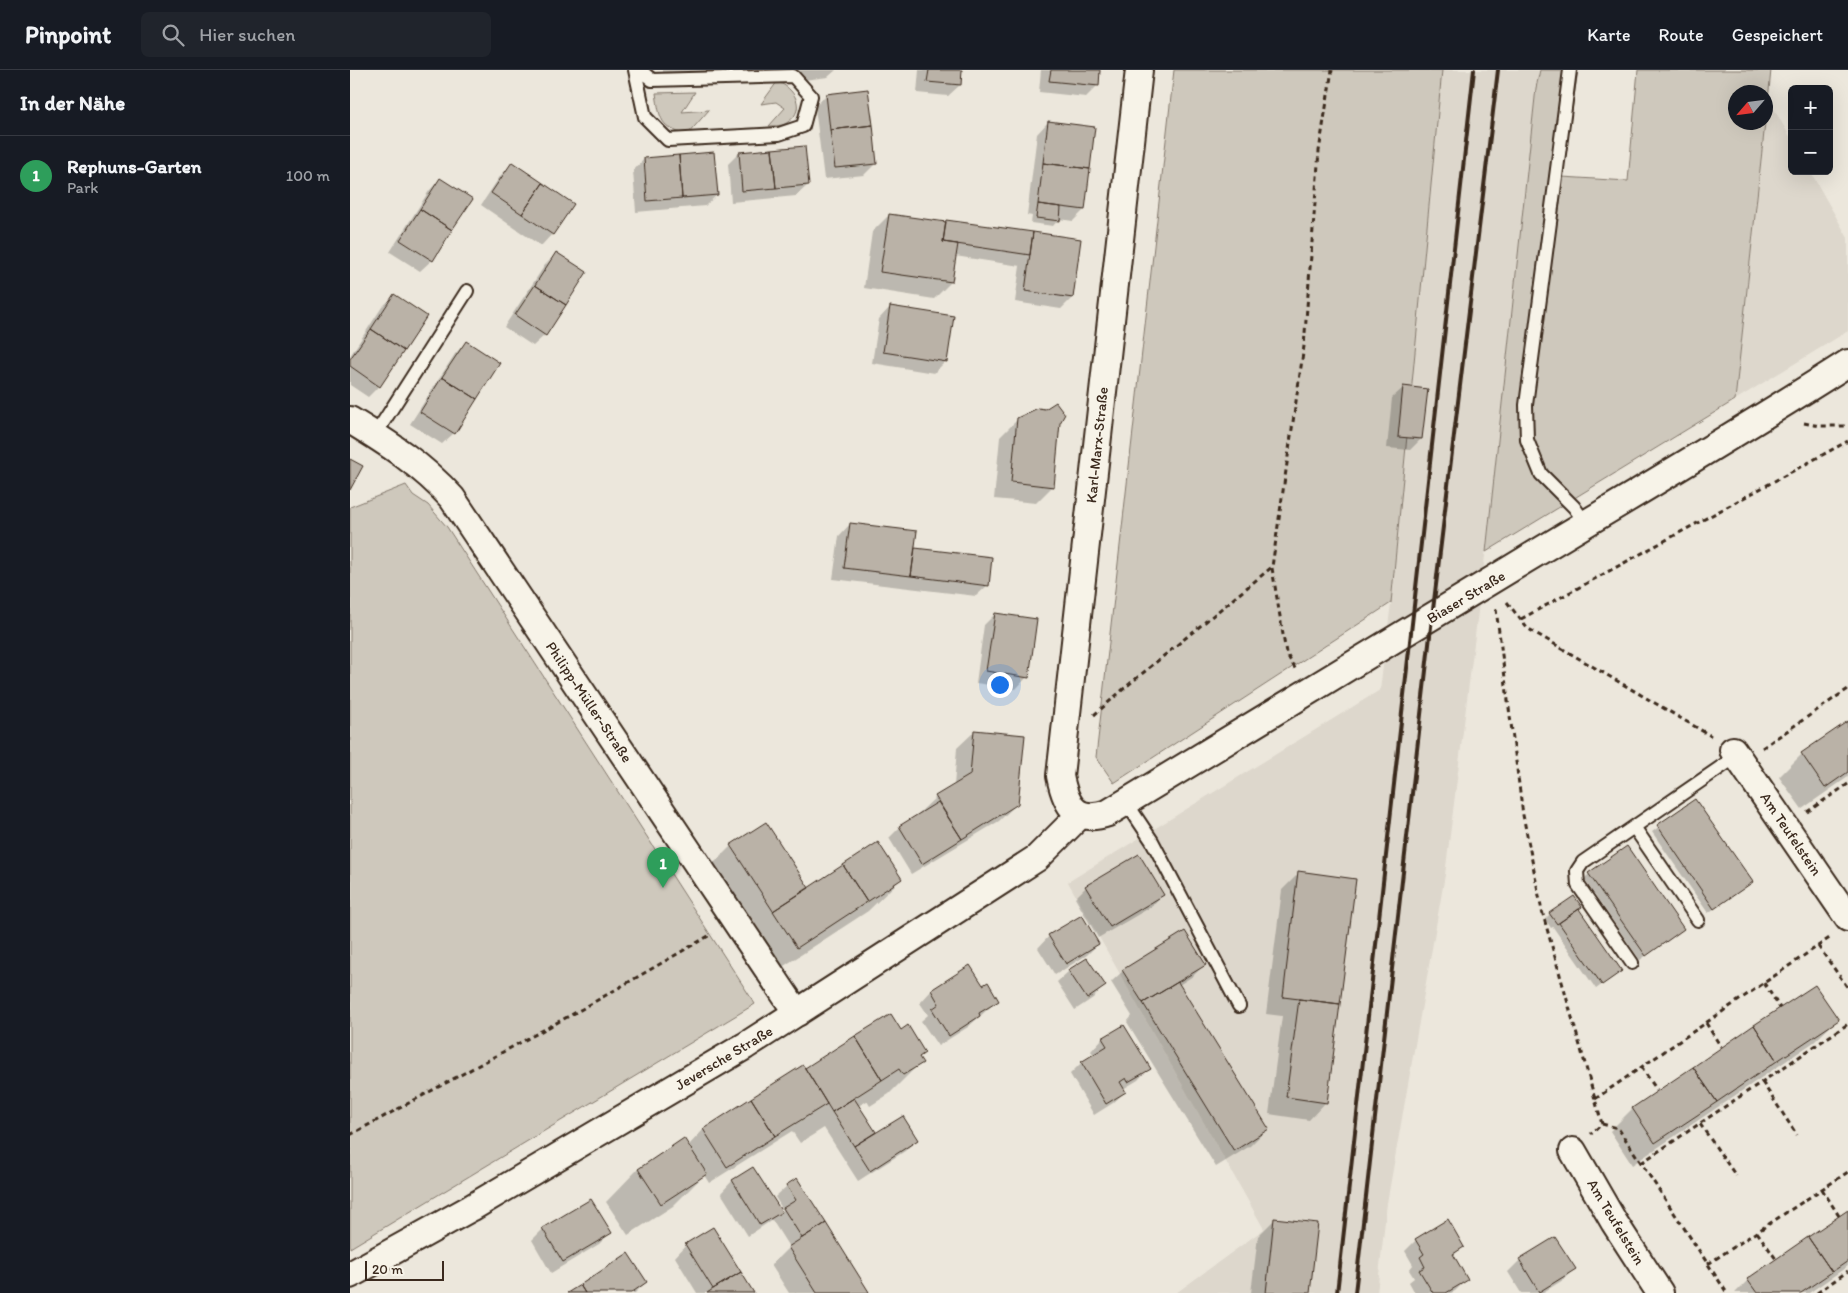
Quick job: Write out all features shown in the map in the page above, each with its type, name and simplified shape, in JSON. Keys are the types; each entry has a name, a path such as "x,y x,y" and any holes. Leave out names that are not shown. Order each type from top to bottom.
{"street":[{"name":"Karl-Marx-Straße","path":"1080,815 1074,809 1063,790 1060,776 1139,70"},
{"name":"Biaser Straße","path":"1080,815 1098,817 1108,813 1760,419 1848,363"},
{"name":"Philipp-Müller-Straße","path":"350,420 412,460 434,478 452,498 797,1013"},
{"name":"Am Teufelstein","path":"1737,756 1786,827 1841,927"},
{"name":"Jeversche Straße","path":"350,1275 471,1208 745,1046 1037,858 1080,815"},
{"name":"Am Teufelstein","path":"1573,1150 1614,1222 1660,1293"}],"lane":[{"path":"635,70 645,118 668,140 779,134 802,126 811,96 793,76 652,80 640,70"},
{"path":"1570,70 1526,405 1526,422 1527,440 1541,474 1574,507 1586,524"},
{"path":"375,436 467,292"},
{"path":"1632,963 1578,884 1577,871 1583,862 1737,756"},
{"path":"1126,802 1152,841 1239,1006"},
{"path":"1634,827 1698,920"}],"path":[{"path":"1297,673 1286,653 1272,567 1304,346 1320,151 1332,70"},
{"path":"1521,619 1848,441"},
{"path":"1064,742 1127,686 1272,567"},
{"path":"1492,581 1527,628 1737,756 1848,689"},
{"path":"1492,581 1523,815 1542,911 1602,1124"},
{"path":"1786,827 1848,784"},
{"path":"350,1135 582,1009 736,920"},
{"path":"1595,1099 1818,946 1841,927"},
{"path":"1818,946 1848,988"},
{"path":"1764,983 1780,1008"},
{"path":"1706,1023 1722,1048"},
{"path":"1641,1164 1848,1024"},
{"path":"1641,1068 1657,1090"},
{"path":"1762,1082 1798,1135"},
{"path":"1573,1150 1602,1124"},
{"path":"1602,1124 1618,1128 1727,1293"},
{"path":"1700,1124 1736,1176"},
{"path":"1708,1264 1848,1172"},
{"path":"1822,1189 1839,1216"},
{"path":"1757,1232 1776,1259"},
{"path":"1819,1292 1848,1271"}],"shaded area":[{"path":"1174,70 1442,70 1391,603 1114,783 1096,757"},
{"path":"1442,70 1540,70 1536,88 1489,524 1445,875 1387,1203 1377,1293 1176,1293 1264,1229 1068,882 1380,690 1391,603"},
{"path":"1540,70 1578,70 1562,177 1628,181 1638,70 1771,70 1770,85 1728,85 1728,130 1764,130 1735,400 1486,552 1536,88"},
{"path":"777,82 793,93 796,99 797,111 794,117 786,123 779,126 769,126 785,108 776,102 761,104"},
{"path":"695,92 682,112 709,110 687,135 671,129 660,116 656,93"},
{"path":"1773,108 1788,133 1788,175 1812,175 1848,238 1848,331 1735,400 1765,130 1773,130"},
{"path":"406,485 413,495 428,505 447,527 755,1004 350,1248 350,507"}],"building":[{"path":"929,70 962,70 961,85 927,82"},
{"path":"1051,70 1100,70 1099,86 1049,81"},
{"path":"868,89 873,125 830,130 826,94"},
{"path":"1048,121 1095,127 1090,169 1043,163"},
{"path":"873,125 877,164 835,168 830,130"},
{"path":"805,146 809,185 776,188 772,149"},
{"path":"772,149 776,188 742,191 739,152"},
{"path":"714,152 718,195 682,198 679,155"},
{"path":"679,155 682,198 647,201 644,158"},
{"path":"512,162 543,183 522,214 491,193"},
{"path":"1043,163 1090,169 1085,210 1038,204"},
{"path":"440,178 473,199 452,230 420,209"},
{"path":"543,183 574,204 553,235 522,214"},
{"path":"1038,204 1061,207 1060,221 1036,218"},
{"path":"420,209 452,230 433,261 400,240"},
{"path":"889,214 946,222 943,242 958,244 952,282 880,272"},
{"path":"946,220 1033,232 1030,255 943,242"},
{"path":"1033,232 1081,239 1073,298 1025,291"},
{"path":"556,252 587,272 566,305 535,285"},
{"path":"535,285 566,305 546,336 515,315"},
{"path":"394,294 427,316 404,351 371,329"},
{"path":"890,306 954,316 947,362 883,352"},
{"path":"371,329 404,351 380,387 350,366 350,359"},
{"path":"466,341 500,363 477,399 442,377"},
{"path":"442,377 477,399 455,434 420,412"},
{"path":"1403,386 1428,389 1422,439 1398,437"},
{"path":"1056,402 1065,414 1060,423 1054,487 1011,482 1017,418 1038,408 1045,409"},
{"path":"350,459 363,466 350,490"},
{"path":"850,523 917,531 911,576 844,568"},
{"path":"915,548 992,557 989,586 911,576"},
{"path":"995,613 1037,619 1029,678 986,671"},
{"path":"1848,721 1848,772 1825,788 1801,753"},
{"path":"974,730 1025,735 1018,804 962,839 935,796 970,775"},
{"path":"1695,799 1753,882 1714,909 1657,825"},
{"path":"938,802 962,839 922,864 899,826"},
{"path":"766,822 809,888 773,911 730,845"},
{"path":"878,842 902,879 867,902 843,865"},
{"path":"1627,846 1684,929 1646,956 1588,873"},
{"path":"1139,854 1164,895 1110,927 1085,886"},
{"path":"843,865 867,902 797,948 773,911"},
{"path":"1298,871 1356,879 1340,1004 1283,997"},
{"path":"1574,896 1582,907 1557,924 1549,913"},
{"path":"1579,909 1622,971 1602,985 1559,923"},
{"path":"1082,915 1099,944 1066,964 1048,935"},
{"path":"1185,931 1206,965 1143,1003 1122,970"},
{"path":"1087,958 1106,986 1087,999 1068,970"},
{"path":"970,965 983,985 988,982 999,1001 979,1013 980,1016 949,1036 932,1009 939,1004 931,990"},
{"path":"1178,982 1269,1129 1234,1151 1143,1003"},
{"path":"1815,985 1839,1020 1777,1061 1754,1025"},
{"path":"1299,999 1340,1004 1327,1103 1286,1097"},
{"path":"891,1014 901,1030 908,1025 925,1053 919,1057 923,1063 903,1075 899,1069 882,1080 855,1036"},
{"path":"1124,1025 1151,1069 1128,1082 1126,1078 1120,1082 1126,1092 1106,1104 1081,1062 1107,1046 1102,1038"},
{"path":"1754,1025 1777,1061 1717,1102 1693,1067"},
{"path":"855,1036 882,1080 832,1112 805,1068"},
{"path":"803,1065 827,1104 775,1136 751,1098"},
{"path":"1693,1067 1717,1102 1655,1143 1632,1108"},
{"path":"751,1098 775,1136 727,1167 703,1129"},
{"path":"854,1098 876,1132 854,1146 832,1112"},
{"path":"903,1116 918,1140 870,1171 854,1146"},
{"path":"684,1138 707,1174 661,1204 638,1169"},
{"path":"753,1167 782,1212 760,1225 732,1180"},
{"path":"797,1178 826,1223 802,1238 783,1208 796,1200 786,1185"},
{"path":"591,1199 612,1233 563,1262 542,1228"},
{"path":"1848,1210 1848,1261 1832,1272 1808,1237"},
{"path":"1274,1218 1318,1223 1310,1293 1266,1293"},
{"path":"1448,1219 1464,1247 1453,1254 1468,1280 1446,1293 1433,1293 1419,1270 1425,1267 1420,1257 1424,1254 1415,1239"},
{"path":"826,1223 869,1292 817,1293 788,1247"},
{"path":"713,1227 741,1272 713,1289 685,1244"},
{"path":"1555,1237 1576,1269 1539,1292 1519,1259"},
{"path":"1808,1237 1832,1272 1801,1293 1757,1293 1747,1279"},
{"path":"628,1253 647,1282 631,1293 585,1293 580,1285"},
{"path":"741,1272 754,1293 707,1293 713,1289"},
{"path":"580,1285 585,1293 567,1293"}],"railway":[{"path":"1337,1293 1474,70"},
{"path":"1355,1293 1432,618 1498,70"}],"place":[{"name":"Rephuns-Garten","path":"663,888"}]}
